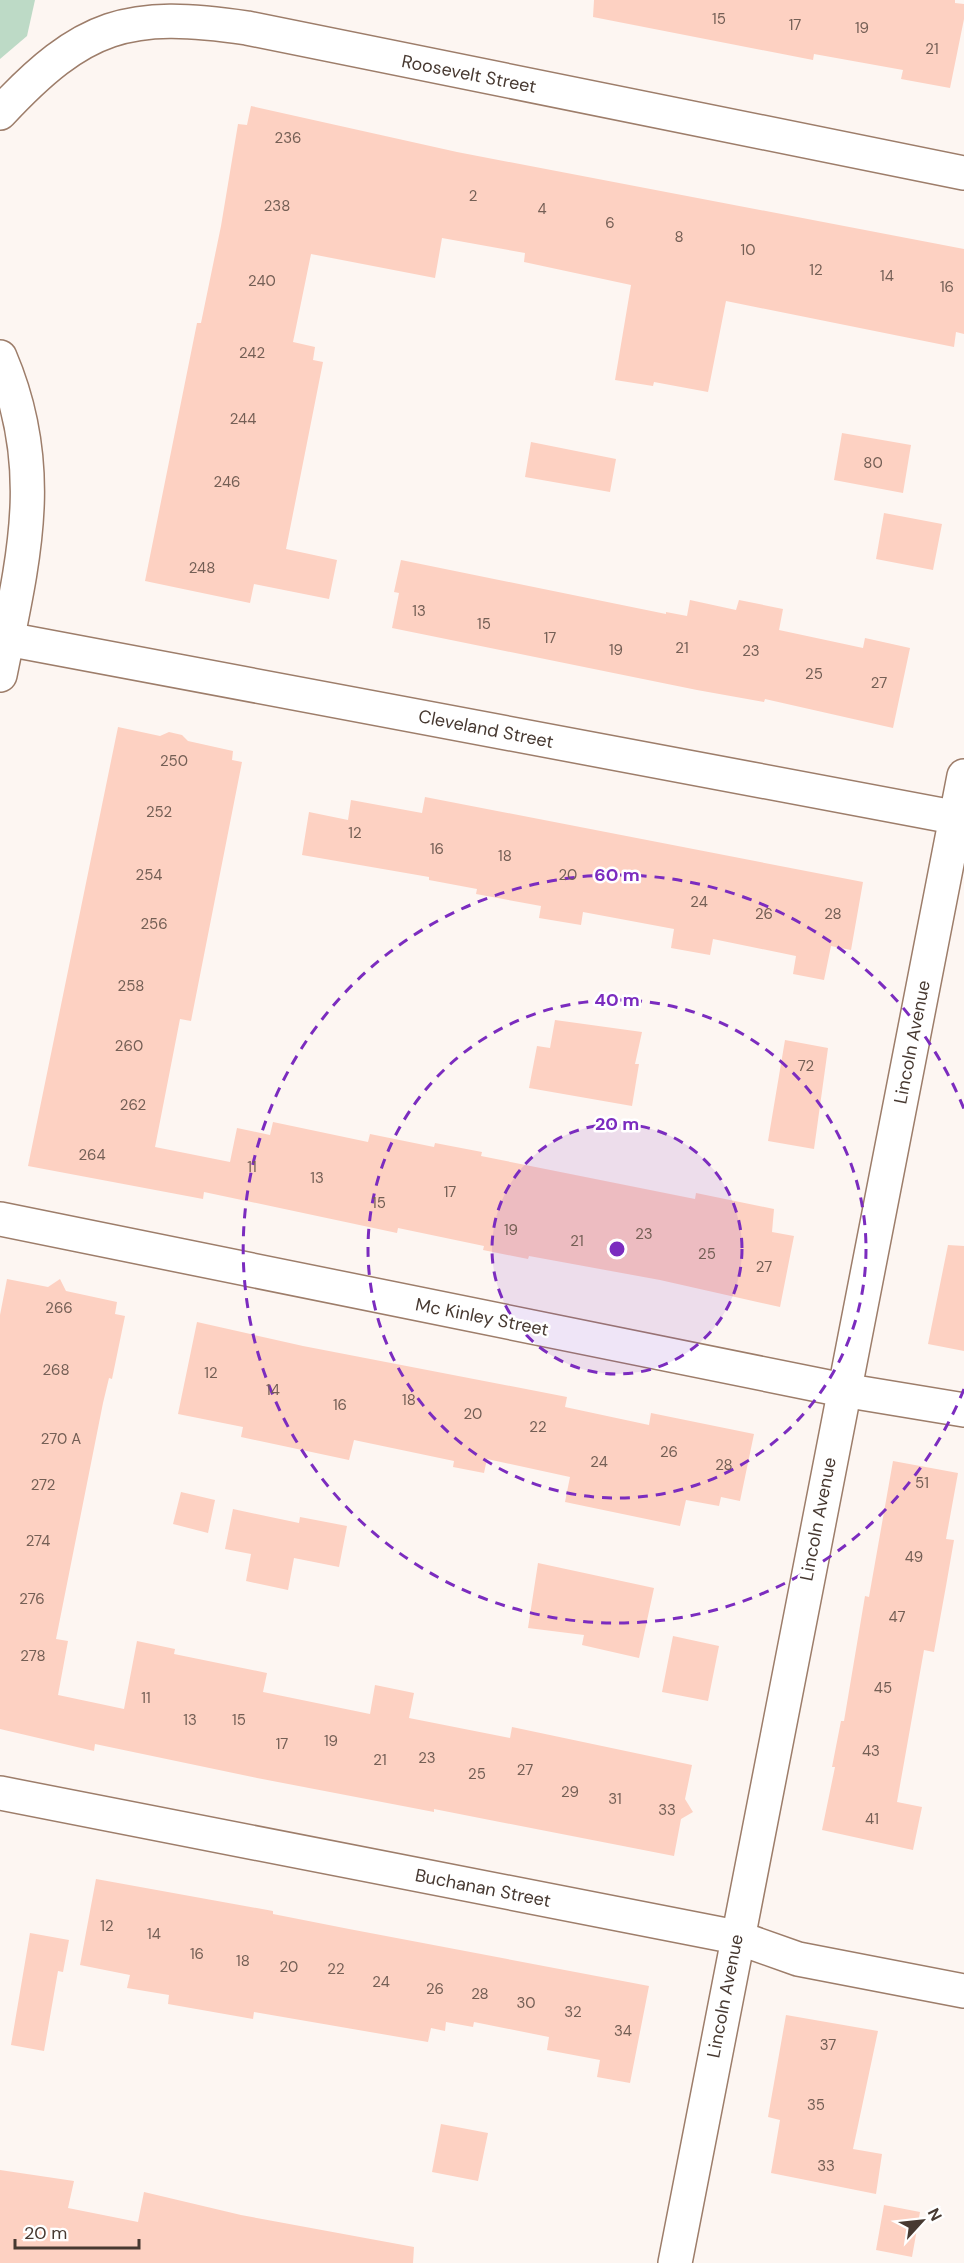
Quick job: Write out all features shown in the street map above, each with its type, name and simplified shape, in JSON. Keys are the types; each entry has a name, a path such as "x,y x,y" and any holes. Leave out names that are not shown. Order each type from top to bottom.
{"street":[{"name":"Roosevelt Street","path":"0,113 27,84 59,57 83,42 129,24 181,20 247,28 964,173"},
{"path":"0,357 19,413 28,463 29,484 26,535 0,675"},
{"name":"Cleveland Street","path":"7,639 960,818"},
{"name":"Lincoln Avenue","path":"675,2263 843,1390 960,818 964,776"},
{"name":"Mc Kinley Street","path":"0,1219 843,1390 964,1410"},
{"name":"Buchanan Street","path":"0,1793 736,1937 798,1959 964,1991"}],"green space":[{"path":"0,0 35,0 27,36 0,59"}],"building":[{"path":"594,0 955,0 955,3 964,4 964,19 950,88 901,79 903,70 814,54 813,60 593,17"},
{"path":"251,106 457,152 964,249 964,334 956,332 954,347 726,301 708,392 654,382 653,386 615,380 631,285 524,262 525,253 442,238 435,278 311,254 293,342 315,347 313,360 323,362 286,549 337,560 329,599 254,584 250,603 145,581 197,323 201,323 221,226 238,124 247,125"},
{"path":"842,433 911,445 903,493 834,480"},
{"path":"531,442 616,459 610,492 525,477"},
{"path":"884,513 942,524 933,570 876,559"},
{"path":"401,560 666,614 666,612 687,616 690,600 736,610 739,600 783,609 779,630 863,648 865,638 910,648 893,728 765,699 764,702 697,690 392,628 399,593 394,592"},
{"path":"118,727 160,736 169,732 182,735 188,741 233,751 232,760 242,762 191,1021 180,1019 155,1147 230,1162 237,1128 270,1135 273,1122 368,1142 370,1134 434,1147 435,1143 482,1152 481,1156 695,1199 696,1193 774,1209 772,1232 794,1236 780,1307 660,1280 483,1250 484,1246 398,1228 397,1233 204,1192 203,1199 28,1166"},
{"path":"425,797 863,882 851,950 831,946 824,980 793,974 796,956 713,939 710,955 671,948 674,929 583,912 581,925 539,918 541,906 476,894 477,889 429,880 429,877 302,855 309,812 348,820 351,800 422,813"},
{"path":"555,1020 642,1032 635,1064 639,1064 632,1106 529,1088 537,1046 550,1048"},
{"path":"785,1040 828,1048 814,1149 768,1141"},
{"path":"948,1245 964,1246 964,1351 928,1344"},
{"path":"7,1279 48,1287 60,1279 66,1291 117,1302 115,1314 125,1316 112,1379 109,1378 103,1403 56,1639 68,1641 58,1695 124,1709 137,1641 175,1649 174,1654 267,1673 263,1692 370,1714 375,1685 414,1693 409,1718 510,1738 512,1727 692,1765 685,1799 693,1812 681,1819 674,1856 434,1809 434,1812 257,1778 95,1744 94,1751 0,1729 0,1315"},
{"path":"197,1322 303,1346 567,1397 565,1407 649,1425 651,1413 754,1434 740,1501 721,1497 719,1506 686,1500 680,1526 565,1502 570,1477 487,1459 484,1473 453,1467 454,1461 354,1440 349,1460 241,1437 243,1427 178,1414"},
{"path":"893,1461 958,1473 946,1539 954,1540 934,1652 924,1650 897,1802 922,1807 913,1850 822,1830 835,1767 832,1767 841,1721 844,1721 865,1596 869,1597"},
{"path":"181,1492 215,1500 208,1533 173,1524"},
{"path":"233,1509 299,1523 300,1517 347,1526 339,1567 294,1558 288,1590 246,1581 251,1554 225,1549"},
{"path":"538,1563 654,1588 639,1658 582,1645 584,1635 528,1628"},
{"path":"673,1636 719,1646 708,1701 662,1692"},
{"path":"96,1879 273,1911 273,1914 649,1986 630,2083 597,2077 600,2060 547,2050 549,2037 474,2022 473,2027 446,2022 445,2031 431,2028 428,2042 254,2012 253,2019 168,2004 169,1995 127,1988 130,1975 80,1965"},
{"path":"30,1933 69,1940 63,1972 58,1971 44,2051 11,2045"},
{"path":"786,2015 878,2031 853,2149 882,2154 876,2194 771,2173 780,2120 768,2117"},
{"path":"441,2124 488,2133 478,2181 432,2172"},
{"path":"0,2170 74,2181 68,2208 138,2222 144,2192 241,2215 414,2247 413,2263 0,2263"},
{"path":"884,2205 920,2212 912,2257 876,2250"}]}
